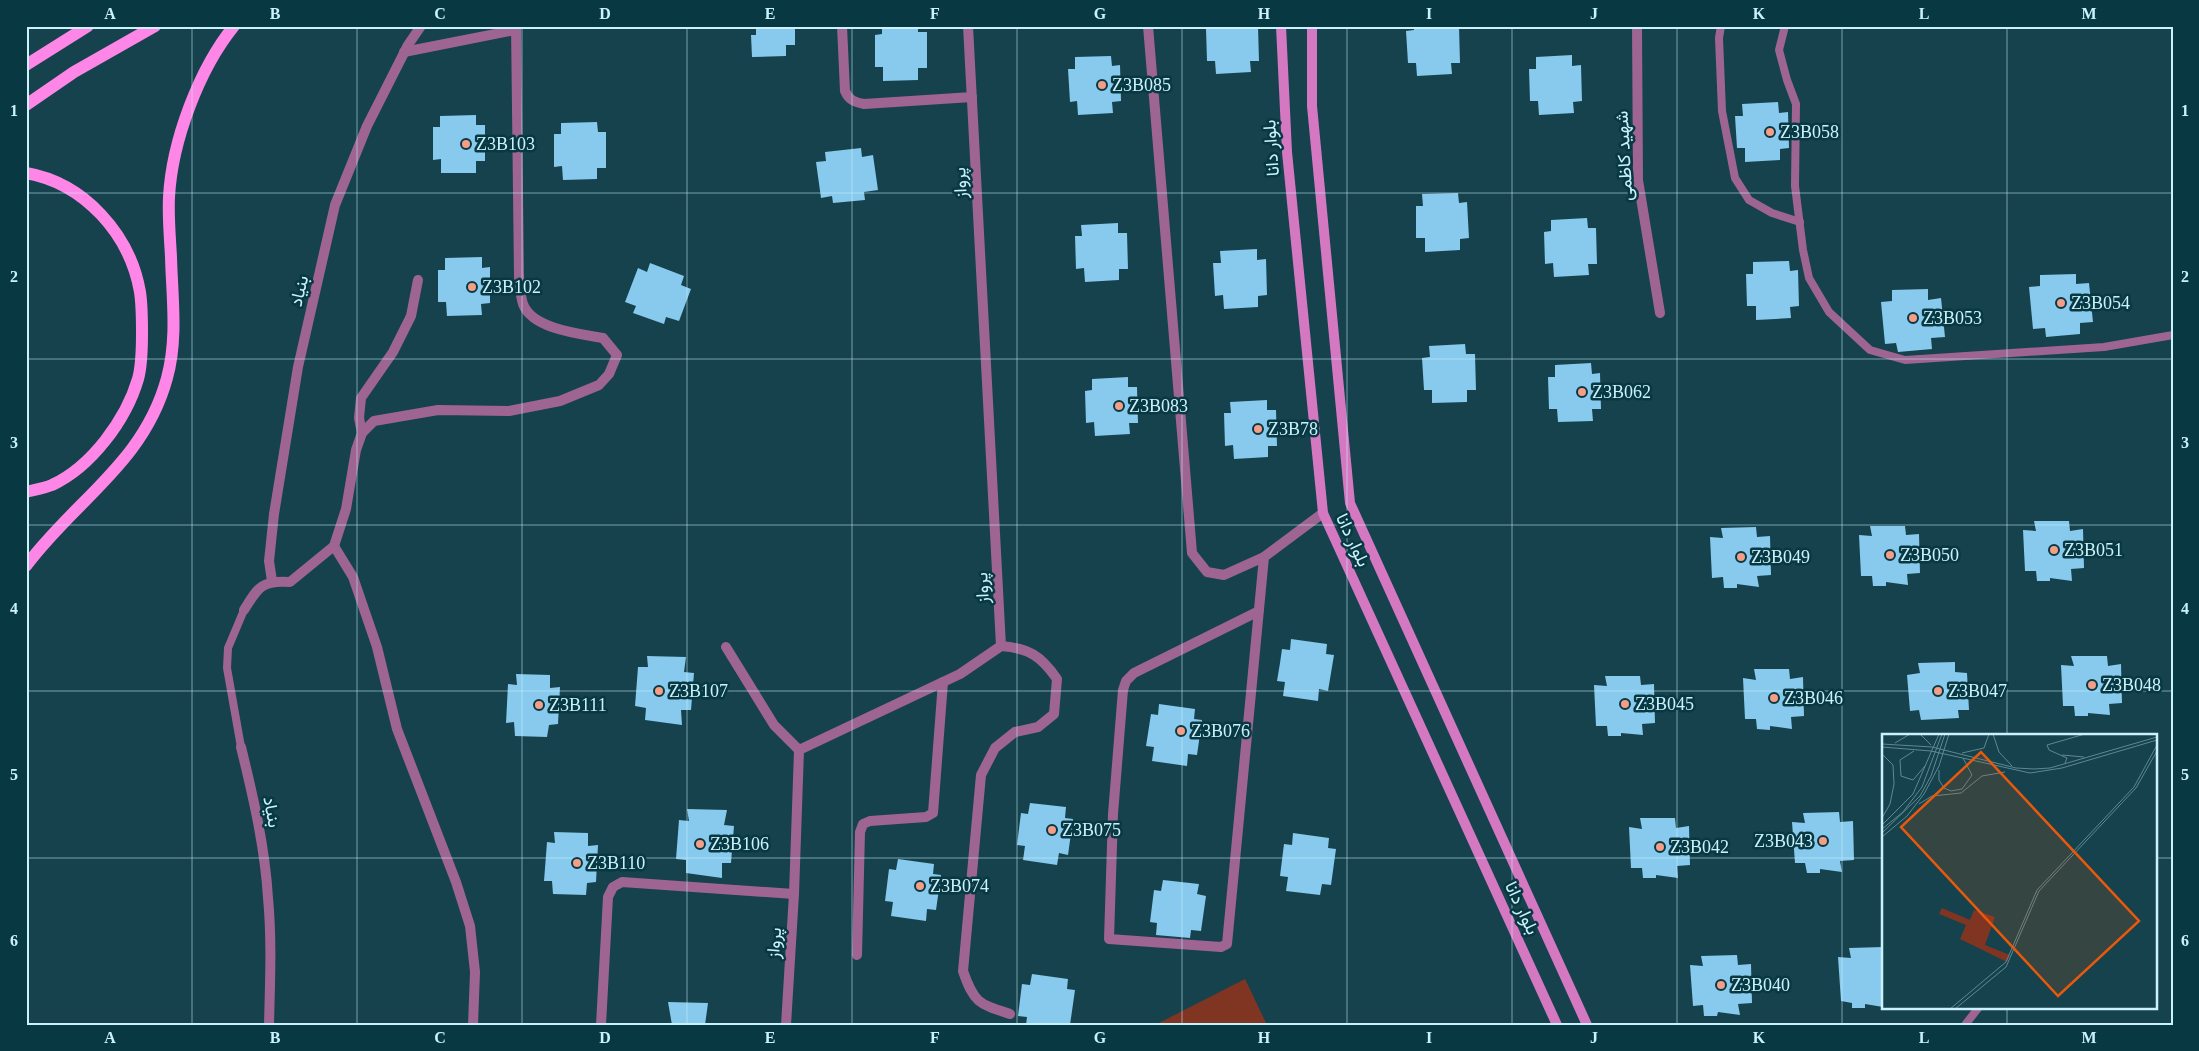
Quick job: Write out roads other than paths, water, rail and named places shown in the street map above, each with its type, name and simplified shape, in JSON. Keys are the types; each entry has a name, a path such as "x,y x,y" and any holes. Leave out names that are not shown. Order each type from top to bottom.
{"main road":[{"path":"26,65 88,26"},
{"path":"26,105 74,72 155,26"},
{"path":"26,566 106,481 136,446 154,416 167,378 172,350 174,316 169,197 175,153 200,83 219,45 234,26"},
{"path":"26,173 52,181 80,195 102,213 130,258 140,291 142,327 139,378 124,411 105,443 72,472 52,485 26,492"}],"street":[{"name":"بنیاد","path":"272,581 269,561 274,514 298,367 335,204 366,126 404,52 421,26"},
{"path":"842,26 845,91 848,98 855,102 864,104 972,97"},
{"name":"پرواز","path":"968,26 1001,646"},
{"path":"1148,26 1192,553 1207,572 1224,575 1264,557 1323,513"},
{"name":"بلوار دانا","path":"1281,26 1287,152 1323,513 1557,1025"},
{"name":"بلوار دانا","path":"1312,26 1312,106 1350,503 1586,1025"},
{"name":"شهید کاظمی","path":"1637,26 1638,180 1660,313"},
{"path":"244,610 256,590 272,581 290,582 334,546 346,509 356,450 362,433 374,422 429,412 509,411 560,401 599,385 610,374 617,355 603,338 562,330 537,321 523,305 518,276 516,28 404,52"},
{"path":"362,433 359,418 361,398 393,352 411,316 418,280"},
{"path":"334,546 353,577 377,647 397,728 456,882 470,926 476,972 473,1025"},
{"path":"1259,611 1134,673 1126,681 1123,690 1113,814 1109,938 1221,947 1227,944 1259,611 1264,557"},
{"path":"726,647 774,725 799,750 960,674 1001,646 1020,647 1045,662 1057,679 1054,714 1038,727 1015,732 995,748 981,774 963,971 970,991 982,1005 1010,1014"},
{"path":"857,955 860,832 863,824 870,821 926,817 933,813 943,682"},
{"name":"بنیاد","path":"241,747 258,824 268,896 271,950 270,1025"},
{"name":"پرواز","path":"786,1025 794,894 799,750"},
{"path":"601,1025 608,897 613,887 622,882 794,894"}],"lane":[{"path":"1721,26 1718,38 1722,111 1735,178 1749,200 1772,213 1800,222"},
{"path":"1785,26 1779,50 1796,104 1796,186 1803,250 1809,278 1829,312 1870,350 1905,360 2104,347 2173,335"},
{"name":"بنیاد","path":"241,747 227,668 228,648 244,610"},
{"path":"1965,1025 1977,1008"}],"place":[{"name":"Z3B085","path":"1102,85"},
{"name":"Z3B058","path":"1770,132"},
{"name":"Z3B103","path":"466,144"},
{"name":"Z3B102","path":"472,287"},
{"name":"Z3B054","path":"2061,303"},
{"name":"Z3B053","path":"1913,318"},
{"name":"Z3B062","path":"1582,392"},
{"name":"Z3B083","path":"1119,406"},
{"name":"Z3B78","path":"1258,429"},
{"name":"Z3B051","path":"2054,550"},
{"name":"Z3B050","path":"1890,555"},
{"name":"Z3B049","path":"1741,557"},
{"name":"Z3B048","path":"2092,685"},
{"name":"Z3B107","path":"659,691"},
{"name":"Z3B047","path":"1938,691"},
{"name":"Z3B046","path":"1774,698"},
{"name":"Z3B045","path":"1625,704"},
{"name":"Z3B111","path":"539,705"},
{"name":"Z3B076","path":"1181,731"},
{"name":"Z3B075","path":"1052,830"},
{"name":"Z3B043","path":"1823,841"},
{"name":"Z3B106","path":"700,844"},
{"name":"Z3B042","path":"1660,847"},
{"name":"Z3B110","path":"577,863"},
{"name":"Z3B074","path":"920,886"},
{"name":"Z3B040","path":"1721,985"}]}
